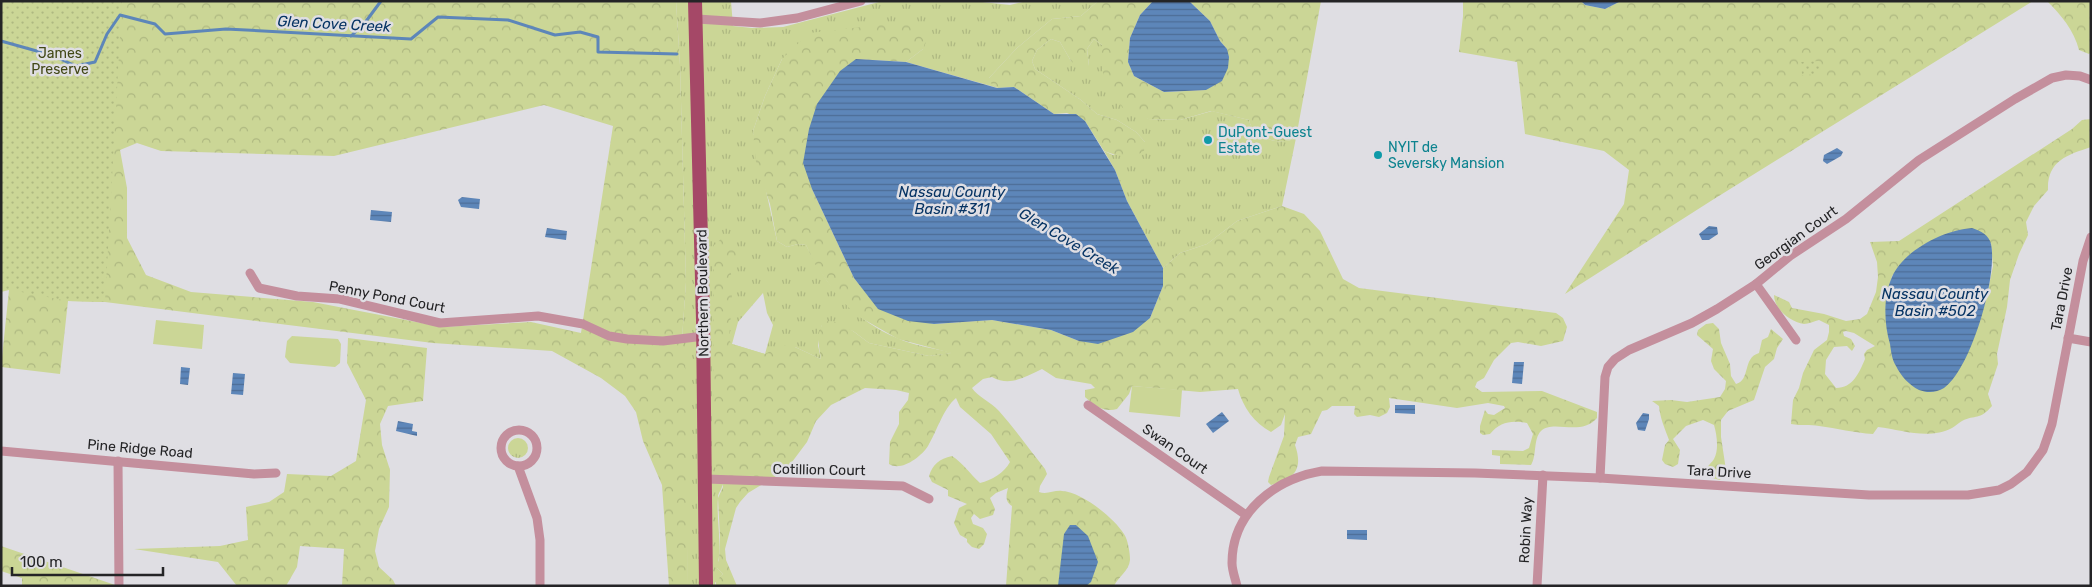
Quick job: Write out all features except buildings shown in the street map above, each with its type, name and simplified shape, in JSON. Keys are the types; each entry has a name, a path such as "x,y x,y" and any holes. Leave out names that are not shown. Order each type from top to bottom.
{"main road":[{"name":"Northern Boulevard","path":"695,1 697,19 704,336 706,586"}],"street":[{"path":"697,19 760,23 797,18 861,1"},
{"name":"Georgian Court","path":"1600,478 1605,377 1608,367 1615,359 1629,350 1692,323 1756,284 1790,256 1846,219 1919,160 2015,99 2052,78 2066,75 2080,76 2091,80"},
{"name":"Tara Drive","path":"1237,586 1232,564 1234,540 1246,515 1254,505 1274,489 1303,474 1322,471 1543,475 1869,495 1968,495 1999,490 2027,472 2044,450 2052,424 2084,261 2091,237"},
{"name":"Penny Pond Court","path":"250,274 259,288 276,293 340,299 440,323 538,316 583,324 609,336 627,339 663,341 704,336"},
{"path":"1756,284 1796,340"},
{"path":"2068,338 2091,342"},
{"name":"Swan Court","path":"1088,406 1246,515"},
{"path":"518,466 530,463 537,454 538,448 534,437 530,433 518,429 507,434 501,444 501,450 506,460 518,466 537,518 540,540 540,586"},
{"name":"Pine Ridge Road","path":"1,450 254,474 276,473"},
{"path":"118,461 119,586"},
{"name":"Robin Way","path":"1537,586 1543,475"},
{"name":"Cotillion Court","path":"706,480 903,486 929,499"}],"green space":[{"path":"1,1 676,1 680,65 686,282 682,339 685,357 687,419 688,586 669,586 662,485 643,441 636,412 625,396 601,378 552,351 433,343 105,302 68,301 60,374 1,367 9,290 1,292","holes":["544,105 613,126 581,333 531,322 442,327 313,302 191,292 146,275 127,238 127,188 120,150 137,143 161,151 334,156"]},
{"name":"James Preserve","path":"1,1 122,1 105,302 68,301 1,288"},
{"path":"676,1 731,1 733,26 752,28 783,27 883,1 973,1 1010,5 1027,1 1098,1 1081,16 1052,19 1017,48 989,78 990,82 998,88 906,62 923,49 782,59 765,96 753,131 777,241 787,247 798,244 806,245 823,275 843,300 855,312 882,331 904,341 953,353 929,356 869,343 853,331 822,325 818,345 821,359 795,347 722,483 718,498 719,559 717,568 723,574 715,583 716,586 688,586 682,339 686,282 680,65","holes":["763,293 767,313 773,325 765,354 732,344 738,322"]},
{"path":"1098,1 1153,1 1140,15 1130,38 1128,62 1134,76 1164,92 1206,90 1227,49 1220,41 1210,21 1189,1 1321,1 1296,138 1282,141 1268,139 1256,132 1249,120 1211,111 1180,120 1148,119 1127,113 1108,90 1102,69 1102,45 1094,39 1087,49 1089,66 1082,70 1071,61 1060,42 1051,39 1037,50 1032,61 1035,69 1081,100 1097,114 1117,120 1136,132 1145,142 1144,151 1135,156 1124,156 1104,151 1085,121 1067,113 1054,114 1014,87 998,88 989,82 989,78 1017,48 1052,19 1081,16"},
{"path":"1463,1 1581,1 1585,5 1605,9 1621,1 2033,1 1565,294 1624,204 1629,170 1604,151 1525,134 1517,62 1459,52"},
{"path":"2047,1 2091,1 2091,52 2089,54 2079,50 2074,36 2066,23"},
{"path":"905,22 921,29 927,37 923,49 906,62 856,59 812,189 854,278 879,309 934,324 992,320 1051,330 1079,341 1150,318 1163,286 1163,268 1180,253 1207,244 1237,221 1282,206 1304,214 1320,231 1343,279 1359,288 1556,313 1563,318 1567,327 1563,341 1541,346 1518,342 1511,343 1494,360 1484,378 1477,382 1475,387 1482,392 1542,391 1597,412 1597,418 1590,424 1583,426 1553,427 1541,431 1537,438 1531,465 1500,464 1500,456 1492,455 1492,450 1523,451 1529,448 1533,434 1527,423 1516,422 1502,424 1490,434 1483,435 1480,433 1485,410 1488,414 1494,415 1505,408 1504,406 1488,403 1457,408 1389,398 1390,407 1387,413 1379,417 1370,415 1357,417 1354,414 1355,406 1332,406 1322,411 1311,434 1298,437 1295,445 1298,466 1292,476 1280,483 1271,485 1268,482 1284,436 1285,414 1281,425 1271,432 1259,424 1250,414 1238,389 1200,392 1132,386 1129,394 1117,409 1108,410 1096,405 1085,397 1085,390 1095,388 1091,384 1056,378 1042,369 1017,380 1005,381 992,377 983,379 972,388 999,411 1045,469 1047,474 1040,486 1039,492 1070,492 1097,507 1124,534 1130,554 1128,567 1114,586 1006,586 1012,506 1008,503 1008,488 990,498 995,509 993,515 980,519 974,514 971,518 973,524 983,528 987,534 984,544 979,549 972,547 967,542 967,539 960,535 954,523 959,508 967,504 948,496 948,490 932,482 929,476 932,468 937,463 952,456 980,483 997,476 1010,462 991,434 960,407 956,398 944,414 925,450 916,459 905,465 894,466 889,464 890,442 899,424 899,412 908,400 909,393 896,390 865,388 831,405 816,421 807,442 786,470 748,493 740,502 736,508 725,549 726,560 737,586 716,586 716,581 723,574 717,568 717,564 719,560 720,537 718,498 723,487 716,467 713,445 714,245 721,239 735,246 737,254 731,273 732,299 729,340 732,344 765,354 782,345 795,347 821,359 819,335 825,321 835,322 853,331 869,343 929,356 951,353 898,339 856,315 836,294 815,264 806,245 798,244 787,247 777,241 770,204 756,162 753,131 765,96 782,59 809,33"},
{"path":"1051,39 1060,42 1071,61 1089,66 1087,49 1094,39 1102,45 1102,69 1148,119 1180,120 1212,111 1249,120 1256,132 1268,139 1282,141 1296,138 1282,206 1237,221 1207,244 1180,253 1163,268 1127,201 1115,170 1104,151 1113,155 1145,142 1136,132 1117,120 1097,114 1081,100 1035,69 1032,61 1037,50"},
{"path":"1819,61 1820,74 1802,75 1801,62"},
{"path":"2091,119 2091,147 2067,156 2055,166 2051,172 2048,190 2034,206 2026,222 2028,235 2010,280 2007,307 1997,354 1998,364 1988,394 1992,406 1988,411 1962,421 1943,432 1925,434 1878,427 1873,434 1859,433 1816,425 1791,424 1793,400 1803,373 1814,350 1827,340 1829,325 1819,320 1804,324 1793,321 1780,310 1774,295 1789,302 1792,308 1824,314 1846,321 1860,319 1867,314 1876,292 1878,277 1877,262 1870,242 1899,241 2072,129 2082,120","holes":["1991,243 1993,266 1977,329 1887,295 1892,276 1909,256","1843,332 1854,333 1875,346 1864,354 1865,359 1855,379 1847,385 1836,388 1825,374 1826,360 1834,347 1847,346 1852,351 1855,346 1851,339 1844,336"]},
{"path":"156,320 204,325 202,349 153,344"},
{"path":"1713,323 1719,329 1721,343 1730,364 1731,376 1736,384 1744,378 1750,359 1759,353 1762,340 1768,337 1771,329 1783,339 1777,348 1774,359 1765,367 1754,400 1728,411 1721,420 1721,437 1726,470 1720,480 1704,476 1717,451 1714,425 1703,420 1686,426 1673,439 1680,450 1678,464 1673,467 1665,464 1662,460 1665,445 1669,440 1659,406 1652,401 1671,400 1687,402 1720,397 1725,389 1726,381 1714,369 1711,361 1713,349 1697,335 1698,330 1706,324"},
{"path":"292,336 338,339 341,344 340,363 335,367 290,363 285,357 287,341"},
{"path":"348,338 427,348 423,401 388,406 380,424 382,445 390,470 389,507 379,529 375,551 379,567 393,580 396,586 342,586 344,549 300,546 297,567 286,586 237,586 218,562 134,549 220,546 248,540 246,507 269,502 284,492 287,474 331,476 356,461 366,400 347,363"},
{"path":"1132,386 1182,390 1180,417 1129,412"},
{"path":"518,438 525,441 528,448 525,455 518,458 511,455 508,448 511,441"},
{"path":"1,546 118,586 22,586 22,578 1,571"}],"water":[{"path":"1153,1 1189,1 1210,21 1220,41 1227,49 1229,57 1228,68 1222,81 1206,90 1164,92 1134,76 1128,62 1130,38 1140,15"},
{"path":"1581,1 1621,1 1605,9 1585,5"},
{"name":"Nassau County Basin #311","path":"856,59 906,62 997,88 1014,87 1054,114 1076,114 1085,121 1115,170 1127,201 1163,268 1163,286 1150,318 1133,332 1098,344 1079,341 1051,330 992,320 934,324 908,321 878,309 854,278 812,189 803,163 809,129 817,104 840,71"},
{"path":"1837,148 1843,152 1841,156 1827,164 1823,161 1824,155"},
{"path":"462,197 480,199 479,209 461,207 458,200"},
{"path":"371,210 392,212 391,222 370,220"},
{"path":"1709,226 1717,227 1718,234 1709,240 1702,240 1699,234"},
{"path":"547,228 567,231 566,240 545,237"},
{"name":"Nassau County Basin #502","path":"1972,228 1984,234 1991,244 1990,277 1980,321 1973,343 1954,378 1941,390 1922,391 1906,380 1898,370 1893,358 1886,319 1889,285 1898,267 1915,250 1938,237"},
{"path":"1514,362 1524,362 1522,384 1512,383"},
{"path":"181,367 190,368 188,385 180,384"},
{"path":"233,373 245,374 243,395 231,394"},
{"path":"1395,405 1415,405 1415,414 1395,413"},
{"path":"1222,412 1229,421 1213,433 1206,424"},
{"path":"1643,413 1649,414 1645,431 1638,430 1636,423"},
{"path":"398,421 413,424 412,431 417,432 417,436 396,431"},
{"path":"1070,525 1076,525 1088,536 1098,562 1091,582 1086,586 1058,586 1064,534"},
{"path":"1347,530 1367,530 1367,540 1347,539"}],"waterway":[{"path":"351,36 364,24 381,1"},
{"name":"Glen Cove Creek","path":"1,41 51,55 76,66 95,62 107,34 120,15 155,24 165,34 226,29 411,39 438,17 508,20 555,35 580,32 598,37 598,52 677,54"}],"place":[{"name":"DuPont-Guest Estate","path":"1208,140"},
{"name":"NYIT de Seversky Mansion","path":"1378,155"}]}
